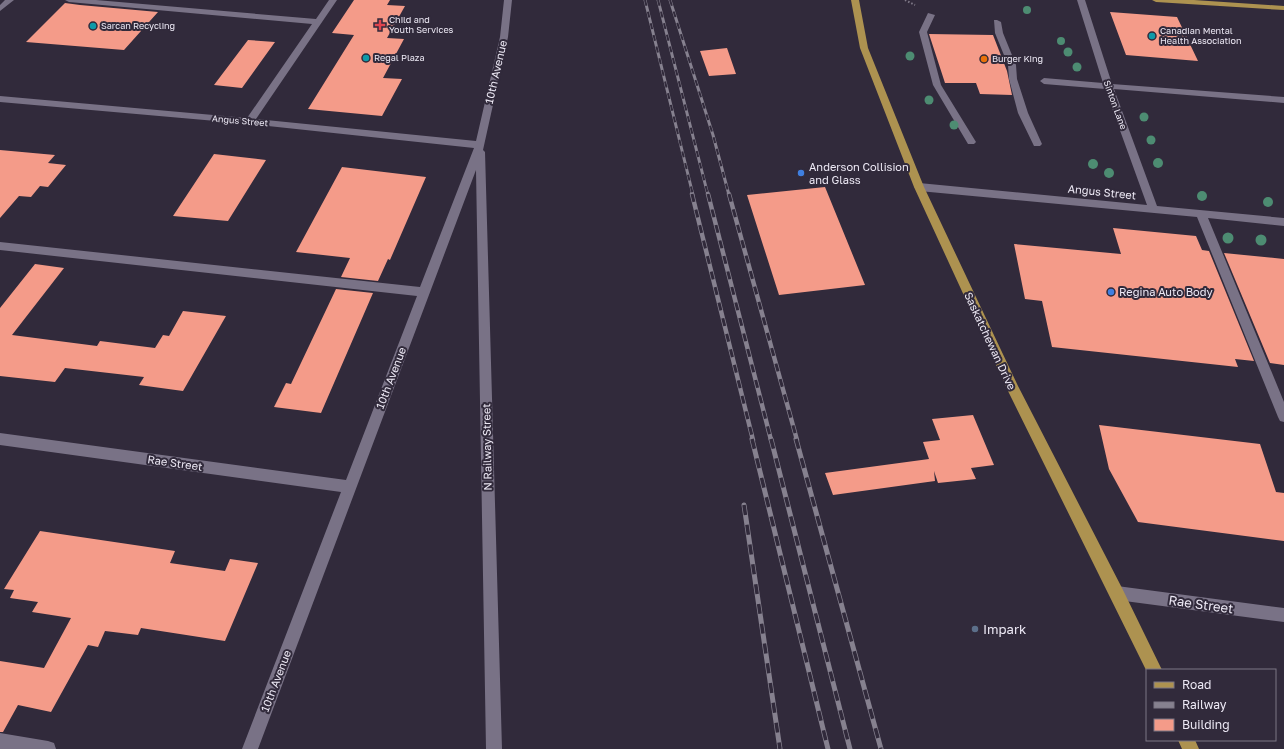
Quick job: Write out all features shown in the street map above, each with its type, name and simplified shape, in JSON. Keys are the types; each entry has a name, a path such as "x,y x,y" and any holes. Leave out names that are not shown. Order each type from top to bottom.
{"main road":[{"name":"Saskatchewan Drive","path":"855,0 864,48 919,187 1013,389 1117,592 1154,669"},
{"path":"1156,0 1284,8"}],"street":[{"path":"0,9 10,0"},
{"path":"69,0 318,22"},
{"path":"250,121 333,0"},
{"name":"10th Avenue","path":"250,749 480,145 504,37 508,0"},
{"name":"Sinton Lane","path":"1081,0 1108,85 1153,209"},
{"path":"931,15 923,32 938,84 972,142"},
{"path":"997,22 999,33 1012,65 1023,113 1037,144"},
{"path":"1044,81 1284,100"},
{"name":"Angus Street","path":"0,99 250,121 480,145"},
{"name":"N Railway Street","path":"480,145 494,749"},
{"name":"Angus Street","path":"919,187 1284,222"},
{"path":"1201,214 1280,398 1284,416"},
{"path":"0,246 423,292"},
{"name":"Rae Street","path":"0,438 349,487"},
{"name":"Rae Street","path":"1117,592 1284,615"},
{"path":"0,742 48,749"}],"building":[{"name":"Regal Plaza","path":"354,0 390,0 387,5 405,6 387,38 404,39 383,78 402,79 382,116 308,109 354,35 332,33"},
{"name":"Sarcan Recycling","path":"65,3 158,12 124,50 26,42"},
{"name":"Canadian Mental Health Association","path":"1110,12 1177,17 1198,61 1126,55"},
{"path":"929,34 993,35 1007,71 1012,95 980,94 976,83 945,83"},
{"path":"248,40 275,42 242,88 214,85"},
{"path":"727,48 736,74 709,76 700,51"},
{"path":"0,150 55,155 48,163 66,165 48,187 40,186 31,197 19,196 0,218"},
{"path":"214,154 266,160 228,221 173,216"},
{"path":"342,167 426,177 390,260 388,259 378,281 341,277 350,258 296,252"},
{"path":"825,187 865,285 779,295 747,195"},
{"path":"1113,228 1196,236 1202,250 1209,251 1254,361 1235,359 1238,367 1052,347 1042,301 1025,299 1014,244 1121,254"},
{"path":"1224,253 1284,259 1284,365 1270,363"},
{"path":"35,264 64,268 12,335 97,346 100,341 155,348 163,335 169,336 183,311 226,316 183,391 139,385 144,377 65,368 55,382 0,376 0,308"},
{"path":"336,289 373,293 321,413 274,407 286,383 291,384"},
{"path":"973,415 994,465 971,468 976,479 938,483 934,471 935,481 833,495 825,473 929,459 923,442 940,440 932,419"},
{"path":"1099,425 1260,444 1276,492 1284,493 1284,541 1138,522 1109,469"},
{"path":"40,531 175,551 170,563 225,571 230,559 258,563 225,641 141,628 138,635 105,631 98,647 88,645 51,712 18,705 3,732 0,732 0,661 44,668 71,618 32,612 38,602 10,598 14,590 4,589"}],"railway":[{"path":"645,0 693,195"},
{"path":"658,0 708,195"},
{"path":"670,0 713,135 729,195"},
{"path":"692,194 753,440"},
{"path":"708,194 771,440"},
{"path":"729,194 797,440"},
{"path":"752,439 828,749"},
{"path":"771,439 850,749"},
{"path":"796,439 881,749"},
{"path":"744,505 780,749"}],"place":[{"name":"Child and Youth Services","path":"380,25"},
{"name":"Sarcan Recycling","path":"93,26"},
{"name":"Canadian Mental Health Association","path":"1152,36"},
{"name":"Regal Plaza","path":"366,58"},
{"name":"Burger King","path":"984,59"},
{"name":"Anderson Collision and Glass","path":"801,173"},
{"name":"Regina Auto Body","path":"1111,292"},
{"name":"Impark","path":"975,629"}]}
